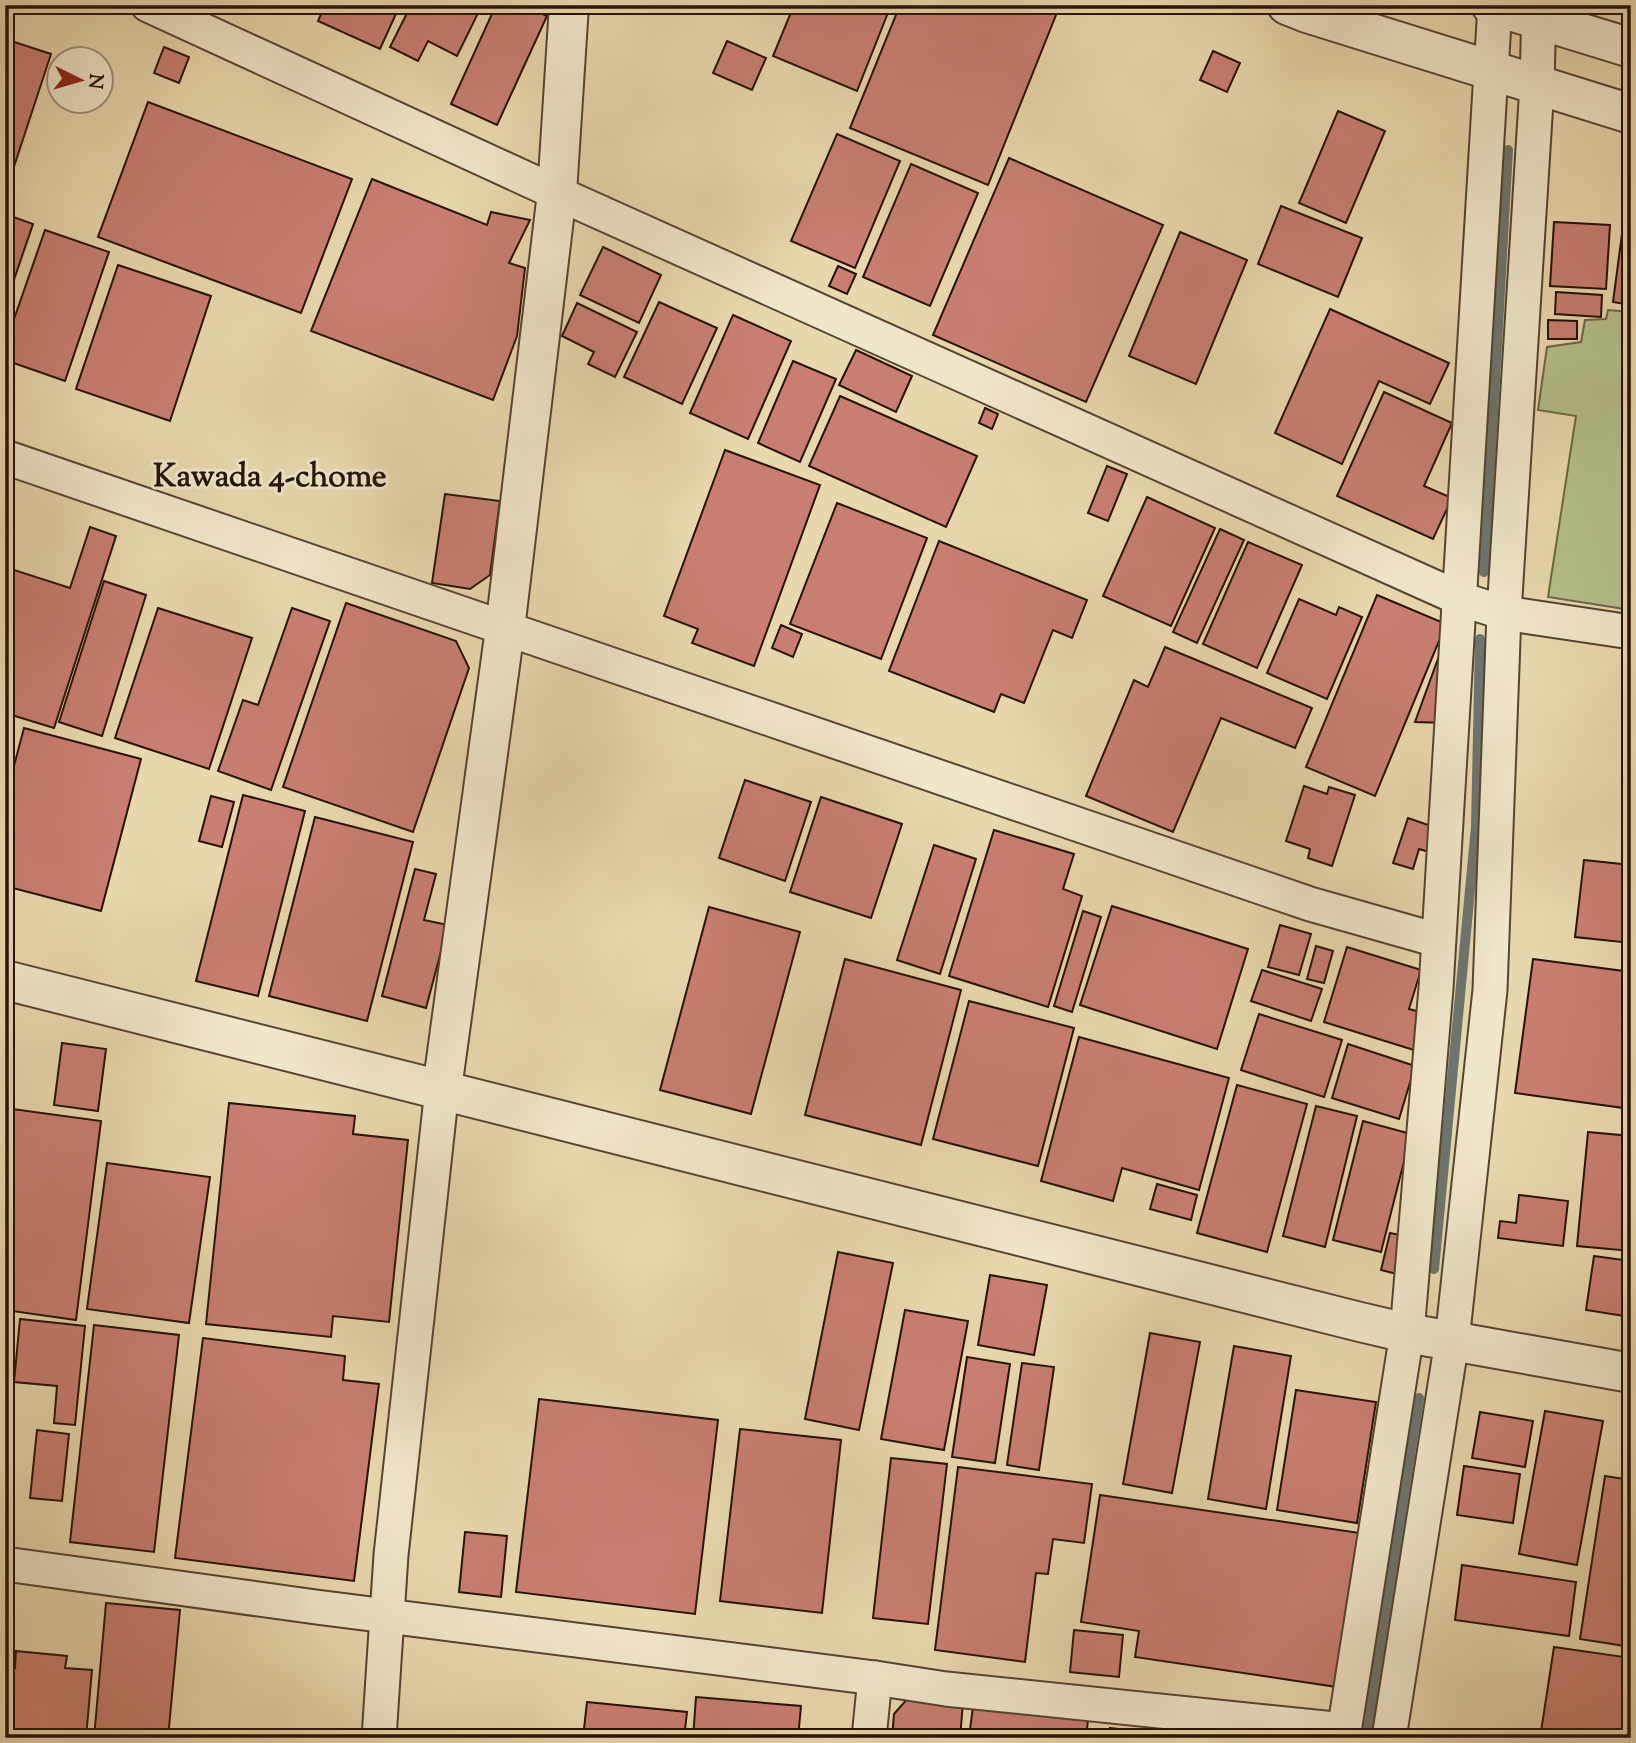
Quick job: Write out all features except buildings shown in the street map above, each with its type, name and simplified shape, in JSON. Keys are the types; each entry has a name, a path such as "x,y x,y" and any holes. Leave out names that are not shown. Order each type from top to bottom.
{"street":[{"path":"148,5 557,193 1461,599 1504,613 1631,632"},
{"path":"379,1738 391,1555 442,1089 505,629 557,193 569,5"},
{"path":"1287,5 1631,114"},
{"path":"5,1564 946,1689 1343,1734 1407,1334 1435,1001 1492,71 1493,6 1539,13 1631,48"},
{"path":"1389,1738 1452,1341 1490,990 1504,613 1539,13"},
{"path":"5,457 1310,904 1437,940"},
{"path":"5,980 1407,1334 1631,1373"},
{"path":"869,1738 876,1678"}],"green space":[{"path":"1608,310 1631,312 1631,610 1548,597 1576,416 1538,410 1547,347 1581,342 1585,320 1606,319"}],"waterway":[{"path":"1484,572 1508,150"},
{"path":"1434,1269 1476,827 1480,639"},
{"path":"1366,1738 1419,1398"}],"district":[{"name":"Kawada 4-chome","path":"270,475"}]}
